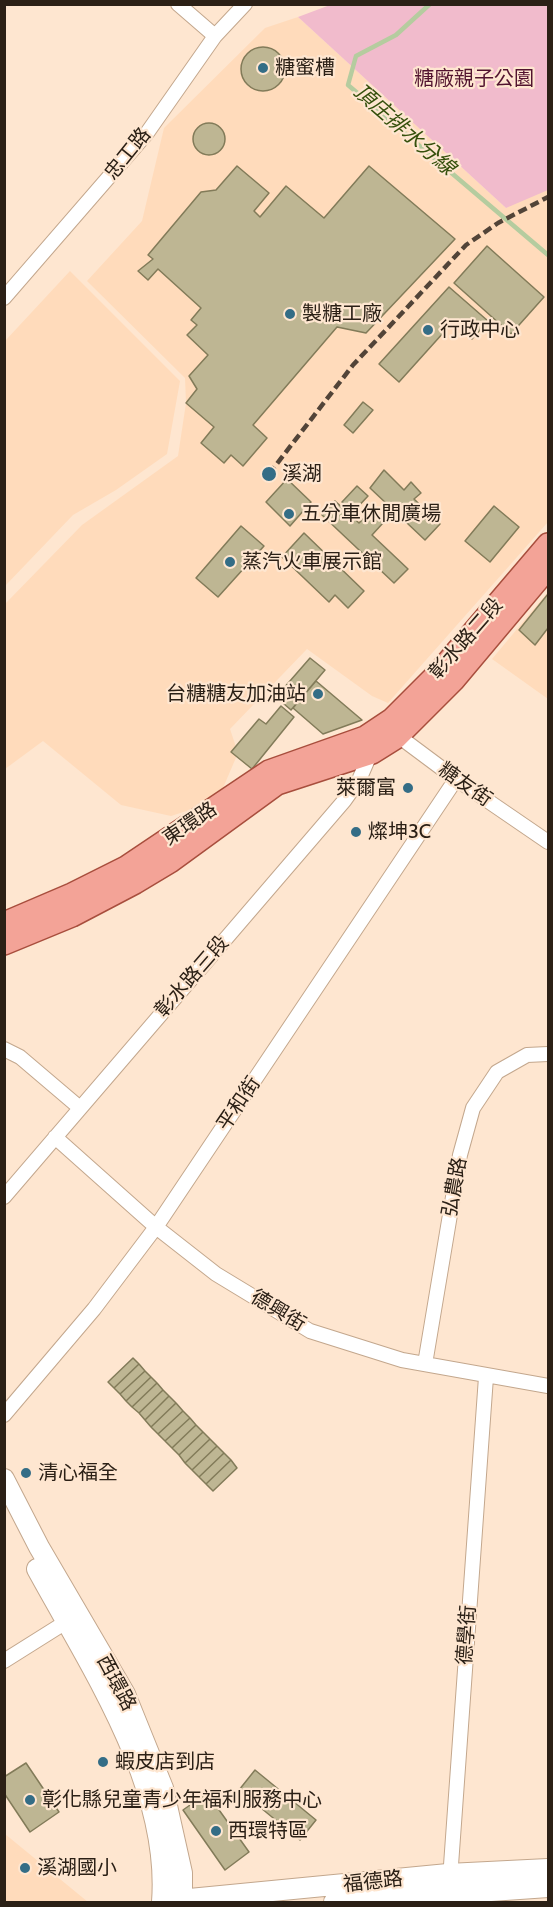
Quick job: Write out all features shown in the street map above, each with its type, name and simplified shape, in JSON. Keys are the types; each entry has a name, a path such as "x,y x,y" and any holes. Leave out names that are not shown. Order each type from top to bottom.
{"main road":[{"name":"彰水路二段","path":"387,730 549,544"},
{"name":"彰水路二段","path":"387,730 454,680 549,568"},
{"path":"372,753 387,730"},
{"name":"東環路","path":"4,922 72,894 126,867 269,771 387,730"},
{"name":"東環路","path":"4,944 72,916 135,883 170,862 277,784 372,753"},
{"name":"西環路","path":"4,1479 39,1547 125,1694 163,1788 182,1873 172,1902"},
{"name":"西環路","path":"4,1509 109,1698 147,1787 164,1876 172,1902"},
{"name":"福德路","path":"333,1902 549,1869"},
{"name":"福德路","path":"172,1902 448,1884 549,1887"}],"street":[{"path":"178,4 215,36"},
{"name":"忠工路","path":"4,298 147,133 215,36 244,4"},
{"name":"糖友街","path":"387,730 456,780 549,842"},
{"name":"彰水路三段","path":"4,1197 344,801 359,780 372,753"},
{"name":"平和街","path":"4,1415 94,1309 156,1227 456,780"},
{"path":"4,1049 20,1057 80,1108"},
{"name":"弘農路","path":"425,1364 460,1155 473,1108 497,1072 527,1055 549,1054"},
{"name":"德興街","path":"55,1137 156,1227 216,1274 310,1331 425,1364 486,1377 549,1386"},
{"name":"德學街","path":"448,1884 486,1377"},
{"path":"4,1661 66,1622"}],"shaded area":[{"path":"298,17 506,208 548,183 548,522 388,703 372,696 307,649 230,729 238,753 223,788 196,808 171,816 121,805 43,741 5,769 5,604 82,525 178,456 186,403 185,378 87,281 142,221 164,128 265,28"},
{"path":"70,271 180,381 167,454 116,490 73,515 5,586 5,341"},
{"path":"548,592 548,699 492,659"},
{"name":"溪湖國小","path":"5,1834 88,1902 5,1902"}],"green space":[{"name":"糖廠親子公園","path":"330,5 548,5 548,190 506,208 298,17"}],"building":[{"name":"糖蜜槽","path":"263,47 271,48 279,53 284,61 284,77 279,85 271,90 263,91 255,90 247,85 242,77 241,69 242,61 247,53 255,48"},
{"path":"209,123 220,128 225,139 220,150 209,155 198,150 193,139 198,128"},
{"name":"製糖工廠","path":"237,166 269,193 254,211 260,217 286,186 324,218 369,166 455,239 366,333 337,327 253,425 267,438 243,466 231,455 224,463 201,443 214,427 186,403 197,389 189,376 208,355 187,335 197,325 191,320 201,308 158,269 148,280 138,271 153,259 148,255 201,192 216,190"},
{"path":"487,246 544,297 511,334 454,283"},
{"name":"行政中心","path":"449,287 488,321 472,339 453,322 399,382 379,364"},
{"path":"363,402 373,410 353,433 344,425"},
{"path":"384,470 404,490 411,482 421,493 414,499 440,524 425,540 370,488"},
{"name":"五分車休閒廣場","path":"287,479 311,502 290,526 266,502"},
{"path":"357,486 368,496 353,512 342,502"},
{"path":"335,501 359,523 371,511 383,523 372,535 408,569 394,583 322,515"},
{"path":"494,506 519,527 490,562 465,541"},
{"name":"蒸汽火車展示館","path":"241,526 264,546 218,597 196,578"},
{"path":"304,533 364,591 348,608 335,595 329,602 282,557"},
{"path":"548,594 548,628 535,645 519,630"},
{"path":"310,658 325,670 291,710 276,697"},
{"name":"台糖糖友加油站","path":"316,681 362,720 323,734 293,708"},
{"path":"281,706 294,717 252,769 231,752 259,719 266,724"},
{"path":"133,1358 139,1364 114,1388 108,1382"},
{"path":"139,1364 145,1371 120,1394 114,1388"},
{"path":"145,1371 151,1377 126,1401 120,1394"},
{"path":"151,1377 157,1383 132,1407 126,1401"},
{"path":"157,1383 163,1390 139,1413 132,1407"},
{"path":"163,1390 169,1396 145,1420 139,1413"},
{"path":"169,1396 176,1403 151,1427 145,1420"},
{"path":"176,1403 183,1411 158,1434 151,1427"},
{"path":"183,1411 190,1418 165,1441 158,1434"},
{"path":"190,1418 196,1425 172,1448 165,1441"},
{"path":"196,1425 203,1432 179,1455 172,1448"},
{"path":"203,1432 210,1439 185,1463 179,1455"},
{"path":"210,1439 217,1446 192,1470 185,1463"},
{"path":"217,1446 224,1453 199,1477 192,1470"},
{"path":"224,1453 231,1460 206,1484 199,1477"},
{"path":"231,1460 237,1468 213,1491 206,1484"},
{"name":"彰化縣兒童青少年福利服務中心","path":"26,1763 59,1812 30,1832 4,1793 4,1777"},
{"name":"西環特區","path":"255,1770 316,1820 300,1840 239,1790"},
{"name":"西環特區","path":"207,1793 249,1852 225,1870 183,1810"}],"waterway":[{"name":"頂庄排水分線","path":"430,4 396,35 356,56 348,85 548,255"}],"railway":[{"path":"269,474 353,365 466,245 498,223 548,197"}],"place":[{"name":"糖蜜槽","path":"263,68"},
{"name":"製糖工廠","path":"290,314"},
{"name":"行政中心","path":"428,330"},
{"name":"溪湖","path":"269,474"},
{"name":"五分車休閒廣場","path":"289,514"},
{"name":"蒸汽火車展示館","path":"230,562"},
{"name":"台糖糖友加油站","path":"318,694"},
{"name":"萊爾富","path":"408,788"},
{"name":"燦坤3C","path":"356,832"},
{"name":"清心福全","path":"26,1473"},
{"name":"蝦皮店到店","path":"103,1762"},
{"name":"彰化縣兒童青少年福利服務中心","path":"30,1800"},
{"name":"西環特區","path":"216,1831"},
{"name":"溪湖國小","path":"25,1868"}]}
